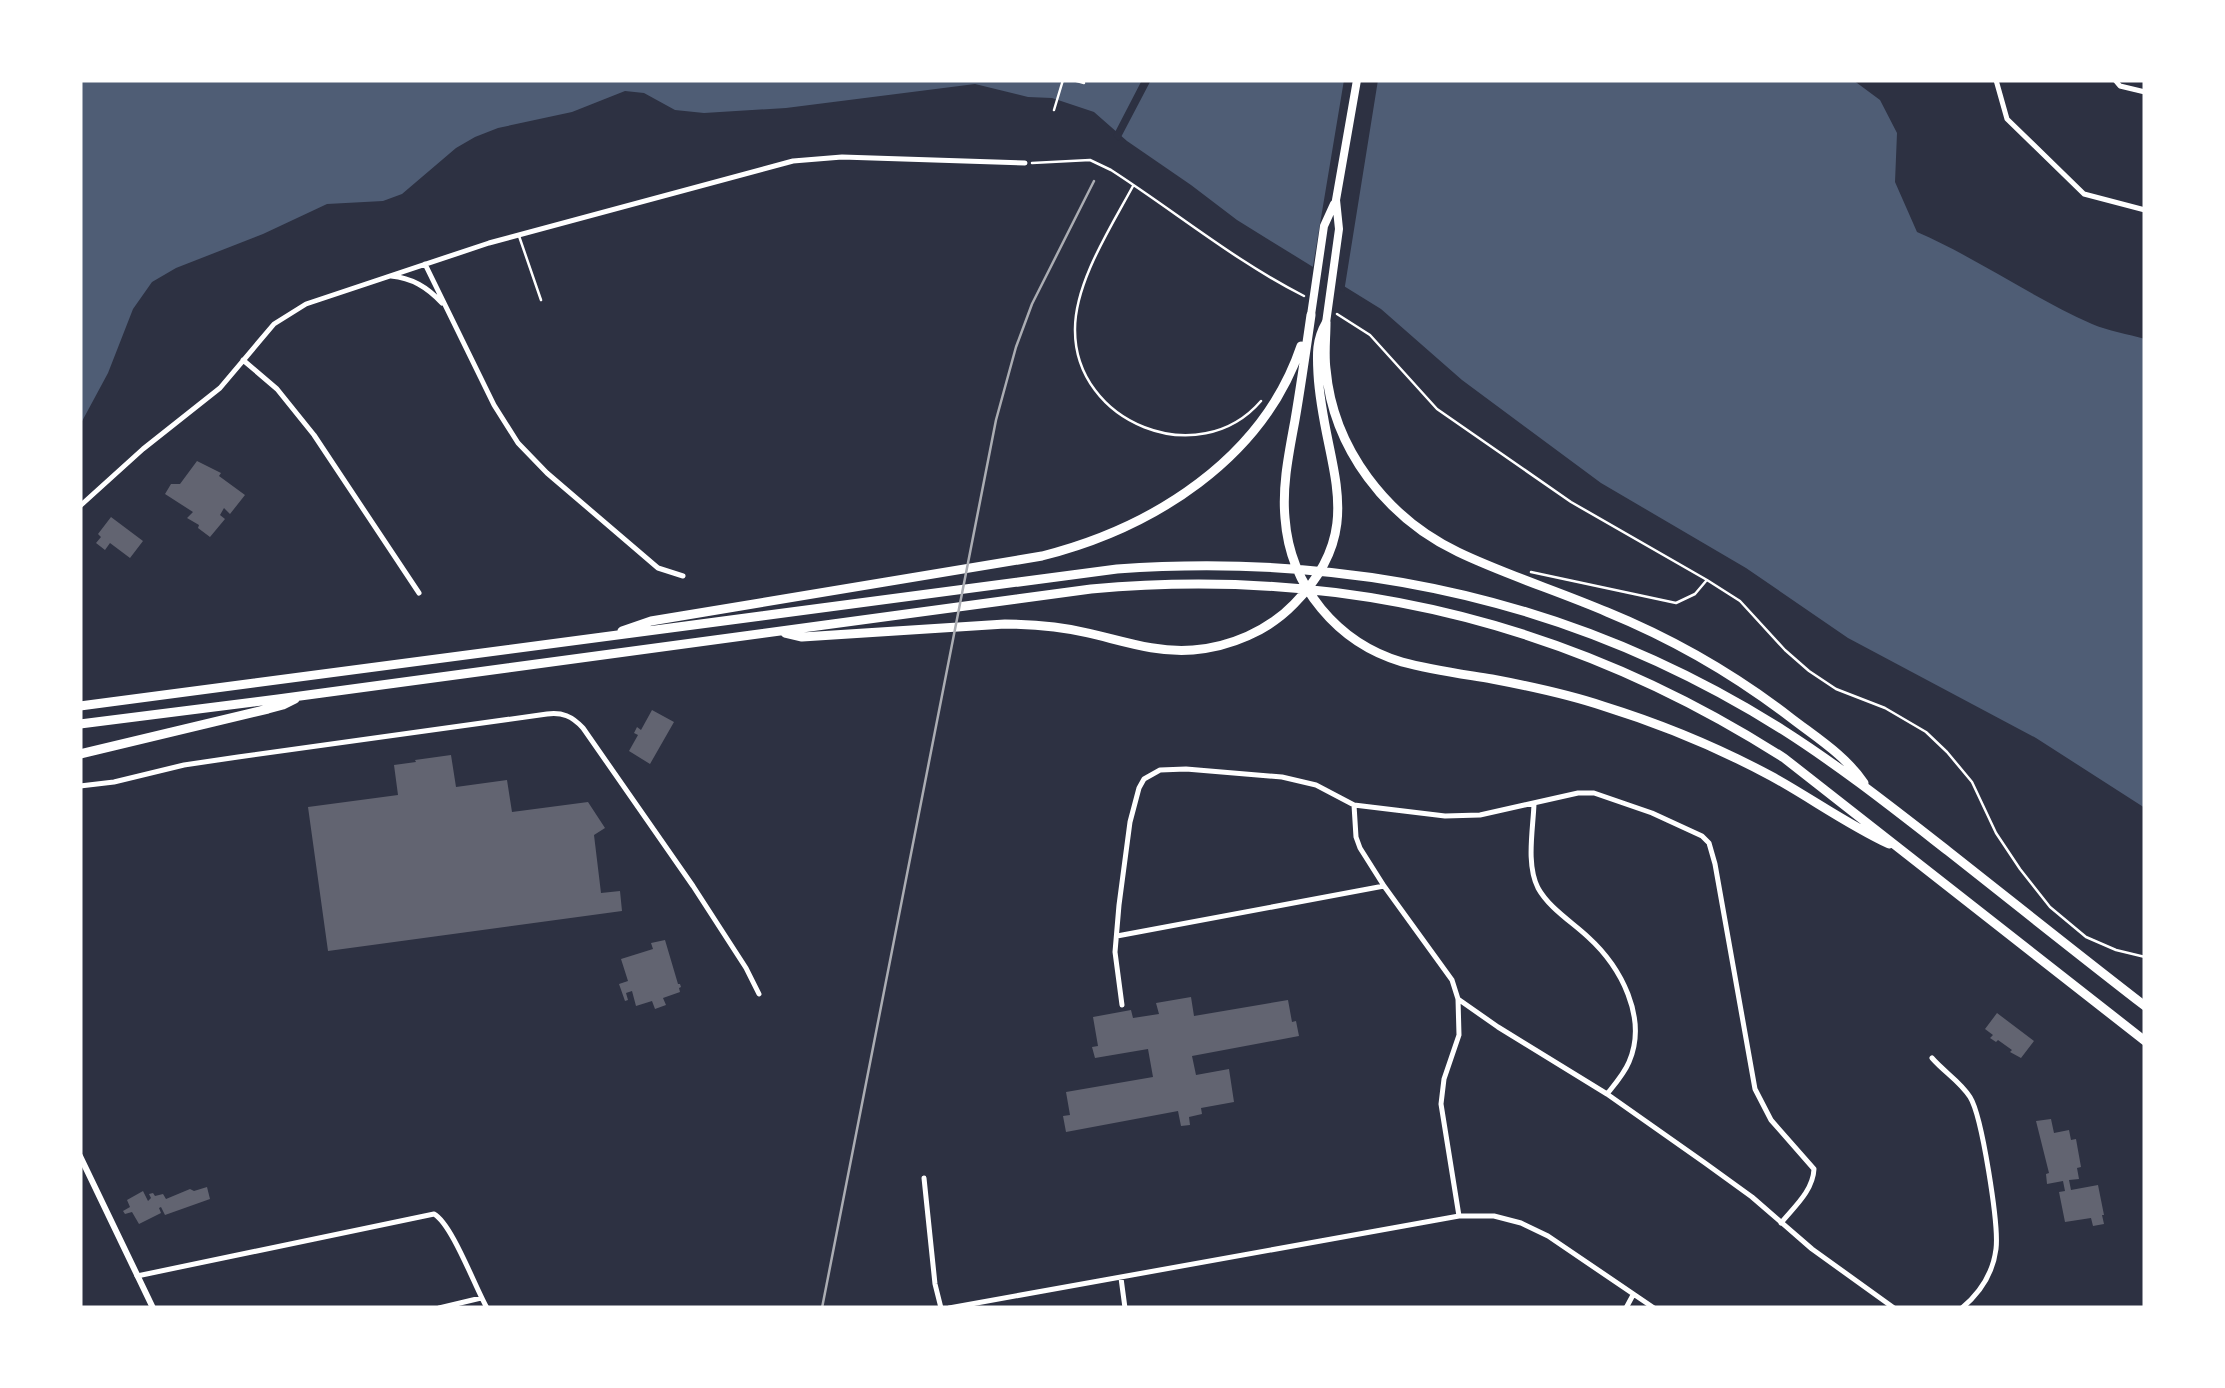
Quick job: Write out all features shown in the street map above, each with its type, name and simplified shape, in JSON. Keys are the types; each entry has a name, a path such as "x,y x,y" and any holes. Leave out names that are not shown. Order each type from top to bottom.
{"highway":[{"path":"1357,80 1336,200 1324,226 1286,472 1284,507 1288,540 1302,579 1324,614 1369,649 1407,663 1566,695 1664,726 1756,768 1858,830 1906,852"},
{"path":"1336,200 1339,229 1326,323 1327,380 1342,432 1372,485 1410,520 1457,552 1634,623 1705,659 1852,765 1868,790"},
{"path":"603,637 651,621 1042,556 1120,530 1181,496 1216,469 1260,425 1284,390 1311,315"},
{"path":"778,631 802,637 1032,624 1160,650 1193,650 1251,635 1286,613 1316,579 1338,525 1335,470 1318,374 1318,342 1326,323"},
{"path":"80,706 1116,569 1228,565 1338,572 1485,600 1550,620 1621,646 1750,710 1868,790 2145,1006"},
{"path":"80,724 1091,589 1164,584 1273,586 1400,601 1523,632 1591,657 1722,720 1784,758 2145,1040"},
{"path":"80,754 268,710 300,696"}],"street":[{"path":"1996,80 2007,119 2084,194 2145,210"},
{"path":"2115,80 2120,86 2145,92"},
{"path":"80,506 220,388 260,338 289,312 322,296 519,234 807,159 1025,163"},
{"path":"424,264 494,405 518,443 658,568 683,576"},
{"path":"388,276 407,278 444,305"},
{"path":"243,360 277,389 314,435 418,592"},
{"path":"80,786 238,757 546,714 570,717 590,736 693,886 746,968 758,994"},
{"path":"1122,1005 1116,936 1125,855 1135,799 1144,779 1152,772 1186,768 1282,777 1316,785 1354,805 1372,809 1462,816 1594,793 1686,826 1709,843 1726,917 1755,1090 1771,1120 1814,1170 1810,1187 1781,1224"},
{"path":"1534,804 1532,865 1538,887 1550,904 1609,960 1630,1000 1634,1049 1626,1070 1607,1094"},
{"path":"1354,805 1356,836 1366,858 1452,980 1458,999 1459,1035 1440,1104 1460,1216"},
{"path":"1116,936 1384,886"},
{"path":"1458,999 1607,1094 1752,1197 1781,1224 1894,1308"},
{"path":"1932,1058 1970,1095 1978,1114 1994,1212 1996,1247 1991,1270 1962,1308"},
{"path":"80,1156 153,1308"},
{"path":"924,1178 941,1308"},
{"path":"138,1276 434,1214 440,1216 486,1308"},
{"path":"949,1308 1460,1216 1494,1216 1521,1223 1548,1236 1654,1308"},
{"path":"1120,1278 1125,1308"},
{"path":"1626,1308 1634,1295"},
{"path":"439,1308 481,1298"}],"lane":[{"path":"519,234 541,300"}],"path":[{"path":"1054,110 1063,80"},
{"path":"1074,80 1084,84"},
{"path":"1025,163 1090,160 1134,185 1231,254 1314,302"},
{"path":"1134,185 1085,282 1077,308 1074,330 1078,352 1098,392 1126,419 1174,436 1223,428 1254,409 1268,393"},
{"path":"1328,309 1370,335 1437,409 1571,502 1740,601 1786,650 1836,689 1885,708 1926,732 1972,782 1996,833 2050,907 2086,937 2145,957"},
{"path":"1519,569 1676,603 1695,594 1707,580"}],"water":[{"path":"80,80 1853,80 1880,100 1897,133 1895,182 1917,232 2092,324 2145,339 2145,808 2036,738 1848,638 1746,568 1601,483 1462,380 1381,309 1237,220 1127,141 1094,112 1052,98 1028,97 975,84 786,108 704,113 675,110 644,93 625,91 572,112 498,128 456,148 402,194 383,201 327,204 176,268 152,282 133,309 108,373 80,425"}],"pier":[{"path":"1142,80 1151,80 1119,141 1113,136"},
{"path":"1344,80 1378,80 1344,292 1312,272"}],"building":[{"path":"197,461 221,473 219,476 245,495 230,514 224,508 220,515 225,519 210,537 187,518 193,512 165,494 171,484 180,484"},
{"path":"111,517 143,541 130,558 110,543 105,550 96,543"},
{"path":"652,710 674,722 650,764 629,751 638,735 634,733 637,727 641,730"},
{"path":"451,755 456,787 507,780 512,812 588,802 605,828 594,835 601,893 620,891 622,911 328,951 308,807 398,795 394,765"},
{"path":"665,940 680,992 663,998 666,1005 655,1009 652,1001 636,1006 632,991 626,993 625,1001 619,984 628,981 621,959 653,949 651,943"},
{"path":"1191,997 1194,1016 1288,1000 1299,1036 1192,1056 1196,1075 1229,1069 1234,1102 1201,1108 1202,1114 1189,1117 1190,1125 1181,1126 1178,1111 1066,1132 1063,1116 1070,1115 1066,1092 1153,1077 1148,1049 1095,1058 1092,1047 1098,1046 1093,1017 1131,1010 1133,1018 1159,1014 1156,1003"},
{"path":"1997,1013 2034,1041 2021,1058 1990,1038 1993,1035 1985,1029"},
{"path":"2051,1119 2054,1133 2069,1130 2071,1140 2076,1139 2081,1167 2077,1168 2079,1179 2069,1180 2071,1190 2098,1185 2104,1224 2093,1226 2091,1218 2065,1222 2059,1192 2065,1191 2063,1181 2047,1184 2049,1173 2036,1121"},
{"path":"207,1187 210,1199 165,1215 161,1207 161,1213 139,1224 132,1212 123,1211 130,1207 127,1200 143,1191 148,1201 153,1193 163,1194 166,1199"}],"railway":[{"path":"822,1308 996,420 1032,304 1094,181"}]}
